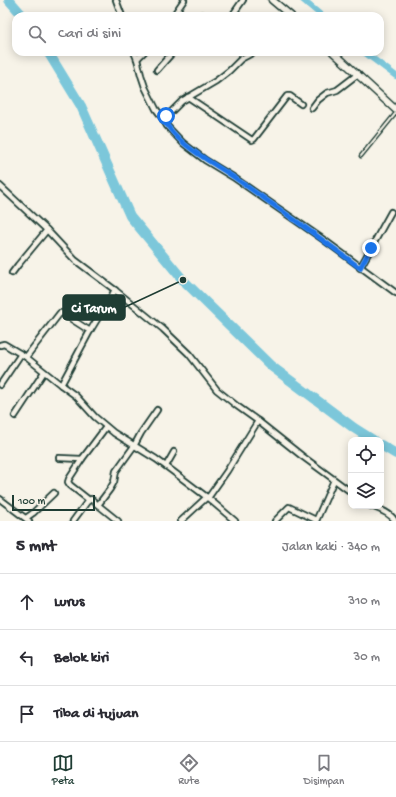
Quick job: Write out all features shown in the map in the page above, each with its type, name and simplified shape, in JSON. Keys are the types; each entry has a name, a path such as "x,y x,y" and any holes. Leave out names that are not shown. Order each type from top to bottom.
{"main road":[{"path":"272,0 286,12"},
{"path":"338,56 396,111"}],"street":[{"path":"116,0 120,12"},
{"path":"175,12 184,0"},
{"path":"235,12 243,0"},
{"path":"136,56 145,87 156,109 167,126 183,143 205,160 234,177 318,236 396,293"},
{"path":"137,59 140,56"},
{"path":"157,70 169,56"},
{"path":"162,117 166,116 182,101 216,81 241,59 247,56"},
{"path":"312,108 318,100 327,93 341,88 358,74"},
{"path":"188,97 252,140 287,96 290,96 301,104"},
{"path":"0,186 47,230 75,260 159,325 189,354 218,390 348,490"},
{"path":"360,268 391,212"},
{"path":"12,273 47,230"},
{"path":"61,385 90,331 115,290"},
{"path":"26,357 60,313 90,331"},
{"path":"0,345 4,344 22,354 76,396 106,427 166,466 235,521"},
{"path":"0,385 22,354"},
{"path":"15,416 44,372"},
{"path":"98,505 114,482 116,471 157,410"},
{"path":"181,521 208,498 227,471 258,421"},
{"path":"106,427 82,459 68,482 89,500 92,500 118,521"},
{"path":"166,466 174,452"},
{"path":"59,458 82,459"},
{"path":"275,521 289,507 316,520 334,480"},
{"path":"0,499 27,520 54,493"},
{"path":"73,521 89,500"},
{"path":"377,509 387,514 395,521"}],"lane":[{"path":"361,156 396,111"}],"waterway":[{"path":"9,0 20,12"},
{"path":"303,0 317,12"},
{"path":"50,56 81,106 130,216 183,280 271,366 368,437"},
{"path":"369,56 396,76"},
{"path":"384,447 396,454"}],"place":[{"name":"Ci Tarum","path":"183,280"}],"route":[{"path":"166,116 162,117 167,126 183,143 205,160 234,177 324,240 360,268 371,248"}]}
